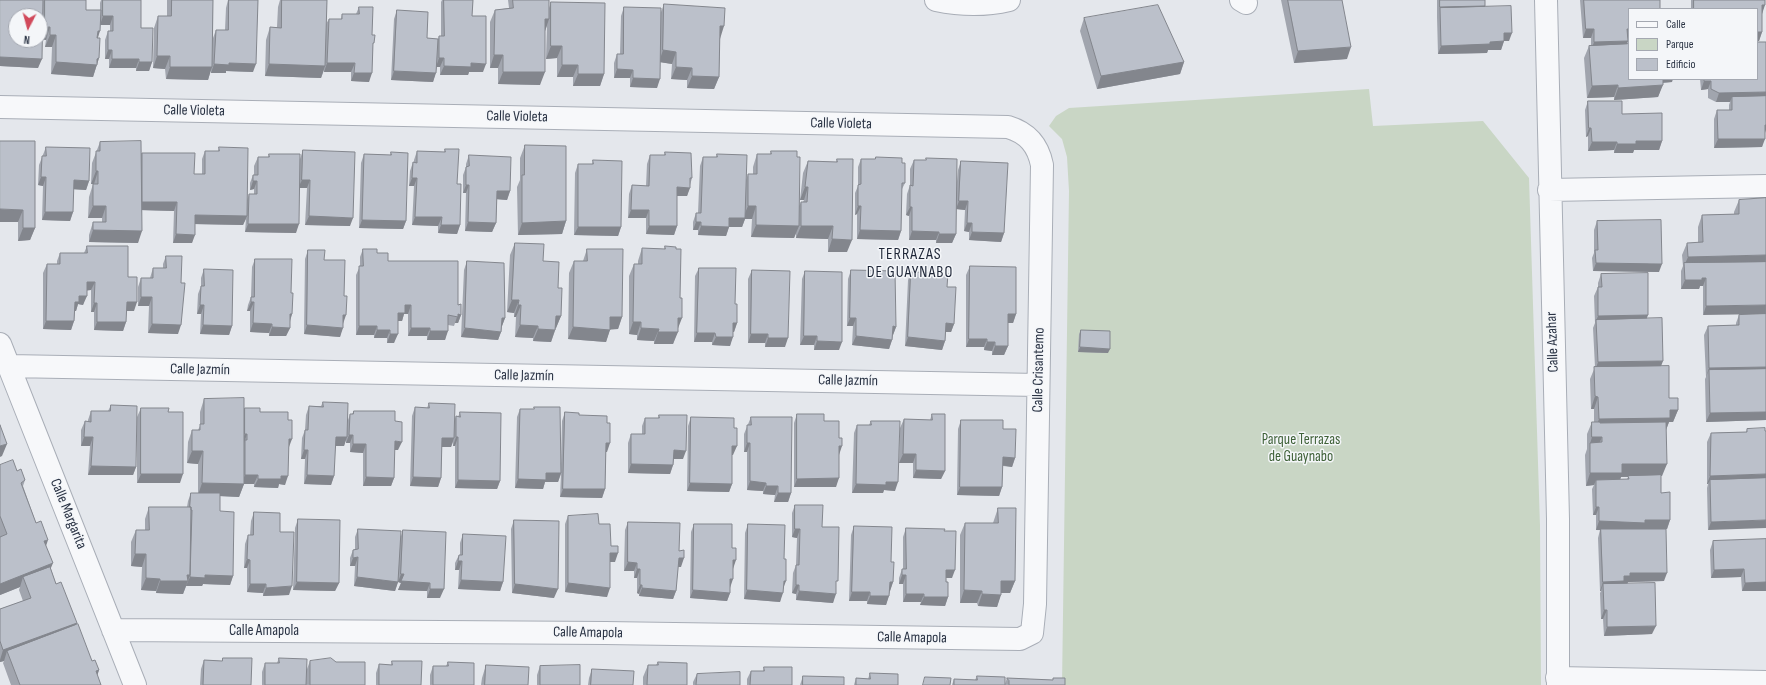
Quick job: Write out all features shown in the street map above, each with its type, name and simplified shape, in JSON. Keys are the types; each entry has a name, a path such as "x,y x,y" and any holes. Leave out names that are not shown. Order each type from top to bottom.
{"street":[{"path":"936,0 955,4 991,4 1008,0"},
{"name":"Calle Azahar","path":"1546,0 1549,190 1558,530 1557,682"},
{"name":"Calle Violeta","path":"0,107 1008,127 1019,130 1031,140"},
{"name":"Calle Crisantemo","path":"1031,140 1039,152 1042,165 1035,604"},
{"path":"1549,190 1766,186"},
{"name":"Calle Margarita","path":"0,344 135,685"},
{"name":"Calle Jazmín","path":"9,366 1038,385"},
{"name":"Calle Amapola","path":"113,630 598,633 1020,640 1032,633 1035,604"},
{"path":"1557,682 1766,682"}],"green space":[{"name":"Parque Terrazas de Guaynabo","path":"1369,89 1373,126 1483,121 1529,178 1540,526 1541,685 1062,685 1069,191 1067,157 1062,139 1049,126 1056,116 1069,108"}],"building":[{"path":"0,0 43,0 43,8 8,8 8,48 42,48 42,59 0,57"},
{"path":"45,0 86,0 86,10 101,10 100,31 98,31 97,38 100,38 99,58 97,59 97,65 56,62 56,35 50,35 50,27 48,27 48,8 45,8"},
{"path":"103,0 141,0 141,28 153,28 152,62 139,62 139,59 112,59 112,50 108,50 108,31 113,31 113,16 103,16"},
{"path":"172,0 213,0 212,67 170,67 170,56 157,56 158,16 171,16"},
{"path":"229,0 258,0 256,64 214,64 216,30 228,30"},
{"path":"282,0 327,0 325,66 269,64 270,27 281,28"},
{"path":"444,0 473,0 472,16 486,16 486,64 471,63 471,67 444,66 444,58 439,58 439,36 444,36"},
{"path":"513,0 549,0 549,19 545,19 545,72 503,72 503,55 494,55 495,10 513,8"},
{"path":"1288,0 1342,0 1351,47 1298,51"},
{"path":"1440,0 1485,0 1485,6 1440,7"},
{"path":"1584,0 1660,0 1660,8 1628,8 1628,41 1594,42 1594,29 1586,29"},
{"path":"1694,0 1765,0 1765,5 1762,5 1762,32 1758,32 1758,8 1694,8"},
{"path":"551,2 605,3 604,74 578,74 578,65 562,65 562,46 551,46"},
{"path":"664,4 725,8 724,26 720,26 719,77 692,76 692,68 676,67 676,52 663,50"},
{"path":"1158,5 1184,62 1101,76 1084,18"},
{"path":"1511,6 1512,33 1504,33 1504,41 1490,42 1490,44 1441,46 1440,8"},
{"path":"359,7 373,7 372,35 375,35 373,43 372,73 354,73 355,63 327,63 329,19 342,19 342,14 359,14"},
{"path":"624,7 661,8 660,79 633,78 633,70 617,69 617,54 623,54"},
{"path":"397,10 428,12 427,38 438,39 436,73 394,71"},
{"path":"1758,42 1766,42 1766,92 1719,93 1711,89 1711,81 1704,81 1758,80"},
{"path":"1628,44 1628,80 1663,80 1663,85 1618,88 1618,85 1592,86 1589,46"},
{"path":"1766,96 1765,139 1718,139 1717,110 1732,110 1732,97"},
{"path":"1588,101 1622,101 1622,114 1662,113 1662,141 1636,141 1636,144 1592,142 1591,128 1589,128"},
{"path":"0,141 35,141 35,228 23,228 23,210 0,209"},
{"path":"141,141 142,231 93,230 93,222 106,222 106,206 93,206 93,184 98,184 98,171 96,171 96,151 100,151 100,142"},
{"path":"525,145 566,146 566,221 522,223 522,175 524,175"},
{"path":"46,147 90,148 89,181 74,180 73,212 45,212 46,177 41,177 42,156 46,156"},
{"path":"219,147 248,148 247,216 195,215 195,235 176,234 177,202 142,202 142,153 195,153 194,174 205,174 205,151 219,151"},
{"path":"445,149 459,149 457,184 461,184 460,225 441,225 442,217 415,217 417,178 412,178 413,162 417,163 417,151 445,152"},
{"path":"303,150 355,152 353,218 309,216 310,180 302,180"},
{"path":"771,151 797,151 797,157 800,157 799,226 756,225 756,206 748,206 748,174 757,174 757,154 771,154"},
{"path":"391,152 408,153 406,221 362,220 364,154 391,155"},
{"path":"665,152 691,153 692,178 690,178 690,188 677,187 677,226 649,226 649,210 631,210 632,185 649,186 650,155 665,155"},
{"path":"269,154 300,154 299,224 248,224 249,194 257,194 257,181 253,181 253,175 258,175 258,157 269,157"},
{"path":"717,154 747,155 745,218 729,218 729,227 701,226 701,222 696,222 696,213 701,213 703,157 717,157"},
{"path":"469,155 511,157 510,191 497,191 496,223 468,222 469,185 466,185 466,167 469,166"},
{"path":"876,157 902,158 902,163 905,163 905,183 902,183 901,231 860,230 861,206 858,206 858,185 861,184 861,159 875,159"},
{"path":"926,158 957,159 956,234 912,231 910,185 913,186 914,160 926,160"},
{"path":"837,159 853,159 852,240 832,239 833,226 801,226 801,202 807,202 808,187 805,187 808,161 837,162"},
{"path":"593,160 622,161 621,227 578,227 578,164 593,164"},
{"path":"961,161 1008,163 1004,233 972,232 972,223 967,223 968,201 959,201"},
{"path":"1766,198 1766,255 1688,257 1687,243 1703,242 1702,215 1739,214 1739,200"},
{"path":"1661,220 1662,264 1596,263 1595,250 1598,250 1597,221"},
{"path":"515,243 544,244 543,261 559,262 558,288 562,288 561,316 556,316 555,330 538,329 538,326 520,325 521,305 518,305 519,300 512,300"},
{"path":"87,246 128,246 128,277 137,277 137,302 127,302 126,322 97,322 97,303 94,303 95,282 87,282 87,296 79,296 79,302 75,302 74,321 46,321 47,264 60,264 60,253 87,253"},
{"path":"665,246 681,249 680,298 682,298 682,318 678,318 678,332 658,332 659,329 641,328 641,322 633,322 634,264 642,264 642,248 665,249"},
{"path":"363,249 377,249 377,253 388,253 388,261 458,261 458,305 461,304 461,315 458,314 458,317 448,315 448,331 430,331 430,328 411,328 411,305 405,305 405,313 398,313 398,334 390,334 390,330 377,330 377,326 359,326 359,266 363,266"},
{"path":"587,249 623,249 622,317 610,317 610,330 573,327 574,261 587,261"},
{"path":"308,250 325,250 324,260 345,260 344,296 347,296 346,315 343,315 343,328 307,325"},
{"path":"166,256 182,256 181,283 185,283 181,325 152,324 152,297 141,297 141,278 153,278 153,268 166,268"},
{"path":"255,259 292,259 291,293 293,293 290,328 272,327 272,324 253,323 254,302 251,302 251,297 254,297"},
{"path":"467,261 504,263 505,318 502,318 501,332 465,328"},
{"path":"1766,262 1766,305 1706,306 1706,278 1702,278 1702,280 1685,280 1684,263"},
{"path":"970,266 1016,267 1016,314 1008,314 1008,346 995,346 995,342 987,342 987,339 969,339"},
{"path":"699,268 736,268 735,304 737,304 737,323 733,323 733,337 716,337 715,333 697,333"},
{"path":"204,269 233,270 232,326 203,325 204,305 200,305 201,286 204,286"},
{"path":"752,270 790,271 788,338 768,338 768,334 751,334"},
{"path":"851,270 895,271 896,327 893,326 892,340 856,336 856,318 850,318"},
{"path":"805,271 842,272 842,342 817,341 817,336 804,336"},
{"path":"911,272 948,273 947,287 956,287 954,324 946,323 945,341 908,337"},
{"path":"1648,273 1648,315 1598,316 1598,287 1602,287 1601,274"},
{"path":"1766,314 1766,367 1709,368 1708,326 1739,325 1739,315"},
{"path":"1662,318 1663,361 1598,362 1596,320"},
{"path":"1081,330 1110,331 1110,349 1080,347"},
{"path":"1669,366 1669,398 1678,398 1678,410 1670,410 1670,418 1599,419 1598,397 1595,396 1594,367"},
{"path":"1766,369 1766,412 1710,413 1709,370"},
{"path":"244,398 244,484 202,483 203,451 192,451 192,430 200,430 200,424 204,424 204,399"},
{"path":"323,402 348,403 347,437 336,437 334,476 307,475 308,450 304,450 305,430 308,430 309,406 323,407"},
{"path":"429,403 455,404 454,438 442,438 441,478 413,477 415,407 429,408"},
{"path":"111,405 137,406 136,467 91,466 93,437 84,437 85,421 91,422 91,411 110,411"},
{"path":"534,407 560,407 561,473 546,473 546,480 518,479 520,409 534,409"},
{"path":"141,408 169,408 168,412 183,412 183,474 141,474"},
{"path":"245,408 260,408 260,412 288,412 288,420 292,420 292,439 289,439 288,476 281,476 281,479 258,479 258,475 245,475 245,440 247,440 247,434 245,434"},
{"path":"354,411 395,411 395,421 402,422 402,442 395,441 394,478 366,477 366,444 353,444 353,435 349,435 350,414 353,414"},
{"path":"460,412 501,413 500,481 458,480 458,437 456,437 456,416 460,417"},
{"path":"565,412 579,413 579,415 607,416 607,423 610,423 610,443 606,443 605,489 563,489"},
{"path":"797,414 824,414 824,421 839,421 839,438 842,438 842,446 839,446 839,478 797,479"},
{"path":"932,414 945,414 945,471 916,470 916,454 903,454 904,419 932,420"},
{"path":"659,415 687,415 686,451 674,450 673,465 631,464 631,434 645,434 645,418 659,418"},
{"path":"691,417 734,418 734,428 737,428 737,446 732,446 732,484 690,483"},
{"path":"751,417 792,417 791,493 778,493 778,486 766,486 766,483 750,481 750,443 747,443 747,425 751,425"},
{"path":"961,420 1003,420 1003,429 1016,429 1015,458 1003,457 1002,487 960,487"},
{"path":"871,421 900,421 898,482 886,482 886,485 856,484 857,425 871,425"},
{"path":"1592,422 1666,422 1667,464 1622,464 1622,473 1590,473 1590,443 1602,442 1602,437 1592,437"},
{"path":"0,425 7,444 0,446"},
{"path":"1765,428 1766,474 1710,476 1711,433 1747,432 1747,429"},
{"path":"13,460 17,471 21,469 25,480 21,483 36,523 41,521 48,540 44,541 53,563 0,584 0,537 7,534 0,516 0,465"},
{"path":"1661,475 1661,493 1670,492 1670,520 1645,520 1645,523 1599,521 1599,507 1596,507 1596,480 1629,479 1628,476"},
{"path":"1766,478 1766,520 1711,522 1710,480"},
{"path":"191,493 220,493 220,511 234,512 233,576 205,575 205,578 190,577 192,510 190,507"},
{"path":"795,505 823,505 822,527 839,527 838,581 836,581 836,594 799,591 799,585 796,585 796,565 799,565 800,529 795,529"},
{"path":"149,507 191,507 190,575 187,575 188,581 160,581 160,579 146,578 146,554 135,554 136,530 149,530"},
{"path":"998,508 1016,508 1015,581 1001,581 1001,595 982,594 982,591 964,590 965,523 998,523"},
{"path":"254,512 280,513 280,532 294,532 292,586 266,588 266,584 250,584 250,560 247,559 248,535 253,535"},
{"path":"598,514 599,524 610,524 611,546 618,546 618,553 610,553 610,588 568,583 568,516"},
{"path":"298,519 340,520 339,583 297,582"},
{"path":"514,520 559,521 558,589 515,584"},
{"path":"628,522 680,523 679,551 684,550 684,558 679,558 676,591 642,588 642,585 640,585 640,569 637,569 637,563 628,562"},
{"path":"694,524 732,524 732,548 736,548 736,560 733,560 733,579 730,579 730,593 693,590"},
{"path":"748,524 785,525 784,559 786,559 786,581 784,581 783,593 747,590"},
{"path":"854,526 892,527 891,562 894,562 893,582 890,582 889,596 870,596 870,592 852,592"},
{"path":"906,528 945,529 944,531 956,531 955,570 946,570 948,597 924,597 924,594 906,594 906,575 902,575 902,569 906,569"},
{"path":"358,529 401,531 398,582 357,577 358,557 353,558 353,550 358,549"},
{"path":"1601,529 1666,529 1667,573 1630,573 1630,576 1624,576 1624,581 1603,582"},
{"path":"403,530 446,532 444,589 430,589 430,583 401,581 404,574 401,574"},
{"path":"463,534 506,536 503,582 461,580 462,561 458,561 459,555 462,555"},
{"path":"1766,539 1766,582 1745,583 1744,569 1714,570 1713,541"},
{"path":"50,567 56,584 61,582 77,623 3,650 0,641 0,609 31,598 23,577"},
{"path":"1655,583 1656,626 1607,627 1607,610 1604,610 1603,584"},
{"path":"78,624 92,661 95,660 99,670 96,671 101,685 20,685 7,651"},
{"path":"223,658 252,658 251,685 203,685 204,660 222,661"},
{"path":"279,658 307,659 306,685 265,685 265,663 279,663"},
{"path":"331,658 336,662 365,662 365,685 310,685 310,661"},
{"path":"392,661 422,661 421,685 379,685 379,664 392,665"},
{"path":"448,662 474,663 474,685 433,685 433,666 448,666"},
{"path":"658,662 687,663 687,685 647,685 648,665 658,665"},
{"path":"486,665 529,667 528,685 485,685"},
{"path":"580,665 580,685 540,685 540,666"},
{"path":"764,667 792,667 792,685 750,685 751,671 764,671"},
{"path":"592,669 634,671 633,685 591,685"},
{"path":"740,672 740,685 696,685 697,674"},
{"path":"870,673 898,674 898,685 856,685 856,678 870,679"},
{"path":"803,676 844,677 844,685 803,685"},
{"path":"977,676 1005,677 1005,685 954,685 954,679 977,680"},
{"path":"925,677 951,678 950,685 923,685"},
{"path":"1007,678 1053,680 1053,678 1065,678 1065,685 1009,685"}],"district":[{"name":"TERRAZAS DE GUAYNABO","path":"910,264"}]}
